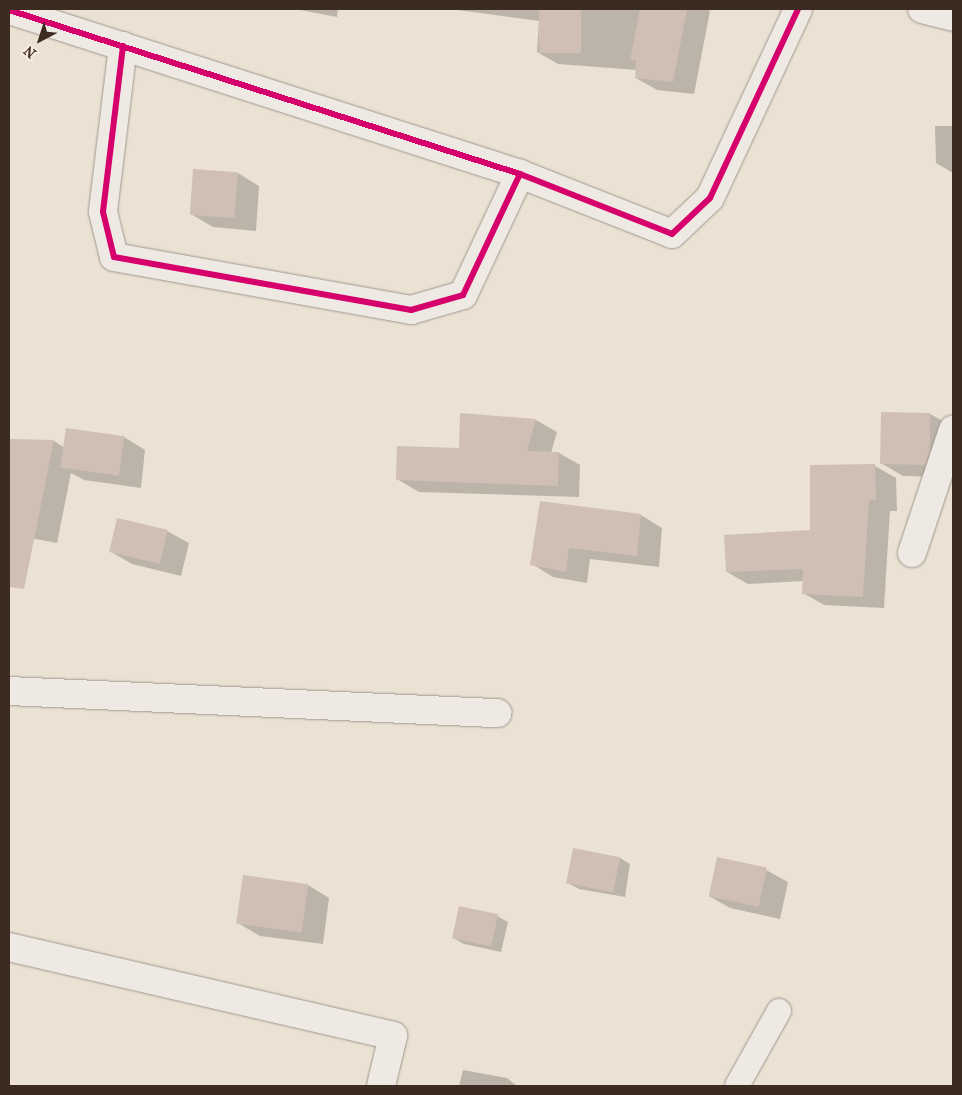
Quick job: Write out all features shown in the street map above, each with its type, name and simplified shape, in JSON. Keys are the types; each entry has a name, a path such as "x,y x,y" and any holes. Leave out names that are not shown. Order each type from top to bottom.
{"street":[{"path":"9,10 520,174 672,234 710,198 798,9"},
{"path":"922,9 953,17"},
{"path":"123,46 103,212 114,258 411,310 463,295 520,174"},
{"path":"912,554 953,430"},
{"path":"9,691 498,713"},
{"path":"9,947 393,1036 381,1086"}],"lane":[{"path":"737,1086 779,1011"}],"building":[{"path":"539,9 581,9 581,53 539,53"},
{"path":"640,9 687,9 673,82 635,78 636,60 630,60"},
{"path":"193,169 238,172 235,218 190,215"},
{"path":"881,412 930,413 930,451 925,465 880,464"},
{"path":"460,413 536,419 527,451 559,452 558,486 396,480 397,446 459,448"},
{"path":"66,428 124,436 119,476 60,468"},
{"path":"9,439 54,440 24,589 9,587"},
{"path":"875,464 876,500 869,500 863,597 802,594 803,569 726,572 724,535 810,530 810,465"},
{"path":"540,501 641,514 637,556 569,548 566,572 530,565"},
{"path":"117,518 168,530 160,564 109,552"},
{"path":"573,848 620,857 613,892 566,883"},
{"path":"717,857 767,868 759,907 709,896"},
{"path":"243,875 308,884 302,933 236,924"},
{"path":"459,906 498,914 491,947 452,938"}],"cycle path":[{"path":"9,10 520,174 672,234 710,198 798,9"},
{"path":"123,46 103,212 114,257 411,310 463,295 520,174"}]}
